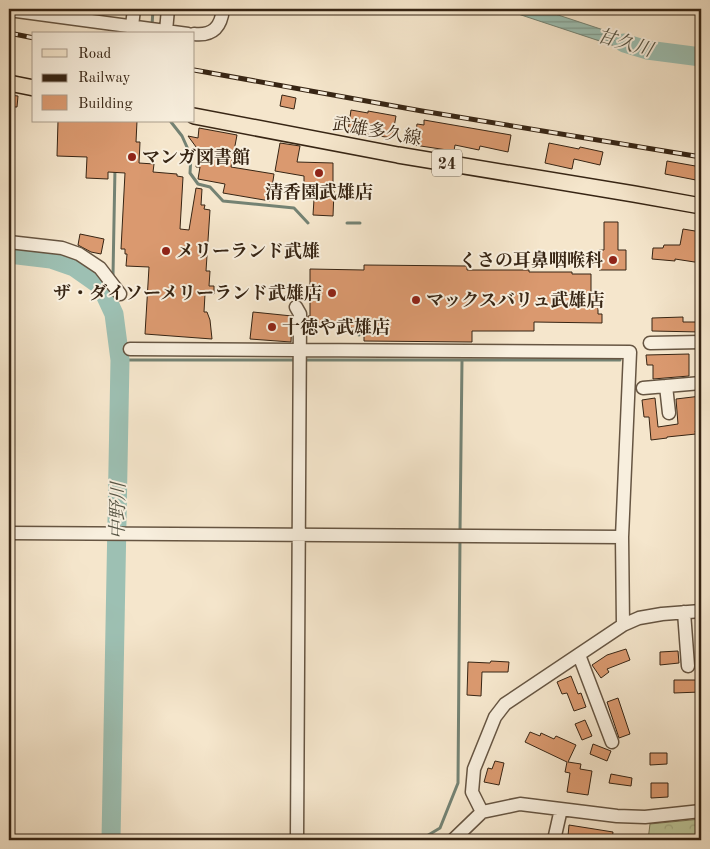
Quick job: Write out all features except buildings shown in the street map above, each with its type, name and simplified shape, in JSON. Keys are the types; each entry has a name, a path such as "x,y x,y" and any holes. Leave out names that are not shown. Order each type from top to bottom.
{"main road":[{"path":"9,83 32,88"},
{"name":"武雄多久線","path":"195,116 388,153 529,183 701,206"}],"street":[{"path":"134,9 138,27"},
{"path":"162,30 168,9"},
{"path":"195,34 209,34 216,28 222,17 223,9"},
{"path":"9,10 87,15 138,27 175,32"},
{"path":"9,242 62,248 79,254 100,268 120,294"},
{"path":"296,307 300,314 297,840"},
{"path":"650,343 701,342"},
{"path":"130,349 630,352 622,537 623,625"},
{"path":"643,388 701,383"},
{"path":"666,386 669,413"},
{"path":"9,533 622,537"},
{"path":"482,812 472,792 474,770 495,717 505,704 623,625 639,618 701,611"},
{"path":"684,612 688,666"},
{"path":"579,655 612,742"},
{"path":"453,840 482,812 520,804 617,816 645,817 701,811"},
{"path":"554,840 561,809"}],"green space":[{"path":"701,819 701,840 648,840 650,824"}],"water":[{"path":"503,9 540,9 649,45 648,57"}],"waterway":[{"path":"152,26 153,9"},
{"name":"甘久川","path":"624,43 647,50 701,57"},
{"path":"171,122 182,136 191,156 190,173 198,184 210,187 223,201 294,208 308,223"},
{"path":"113,275 115,168"},
{"path":"347,223 360,223"},
{"name":"中野川","path":"9,254 51,259 74,267 101,286 114,314 120,360 111,840"},
{"path":"359,326 359,335"},
{"path":"120,360 297,360"},
{"path":"303,360 462,360 460,532"},
{"path":"462,360 620,360"},
{"path":"420,840 440,828 458,783 460,538"}],"railway":[{"path":"9,33 32,38"},
{"path":"195,70 422,111 701,157"}],"place":[{"name":"マンガ図書館","path":"132,157"},
{"name":"清香園武雄店","path":"319,173"},
{"name":"メリーランド武雄","path":"166,251"},
{"name":"くさの耳鼻咽喉科","path":"613,260"},
{"name":"ザ・ダイソーメリーランド武雄店","path":"332,293"},
{"name":"マックスバリュ武雄店","path":"416,300"},
{"name":"十徳や武雄店","path":"272,327"}]}
